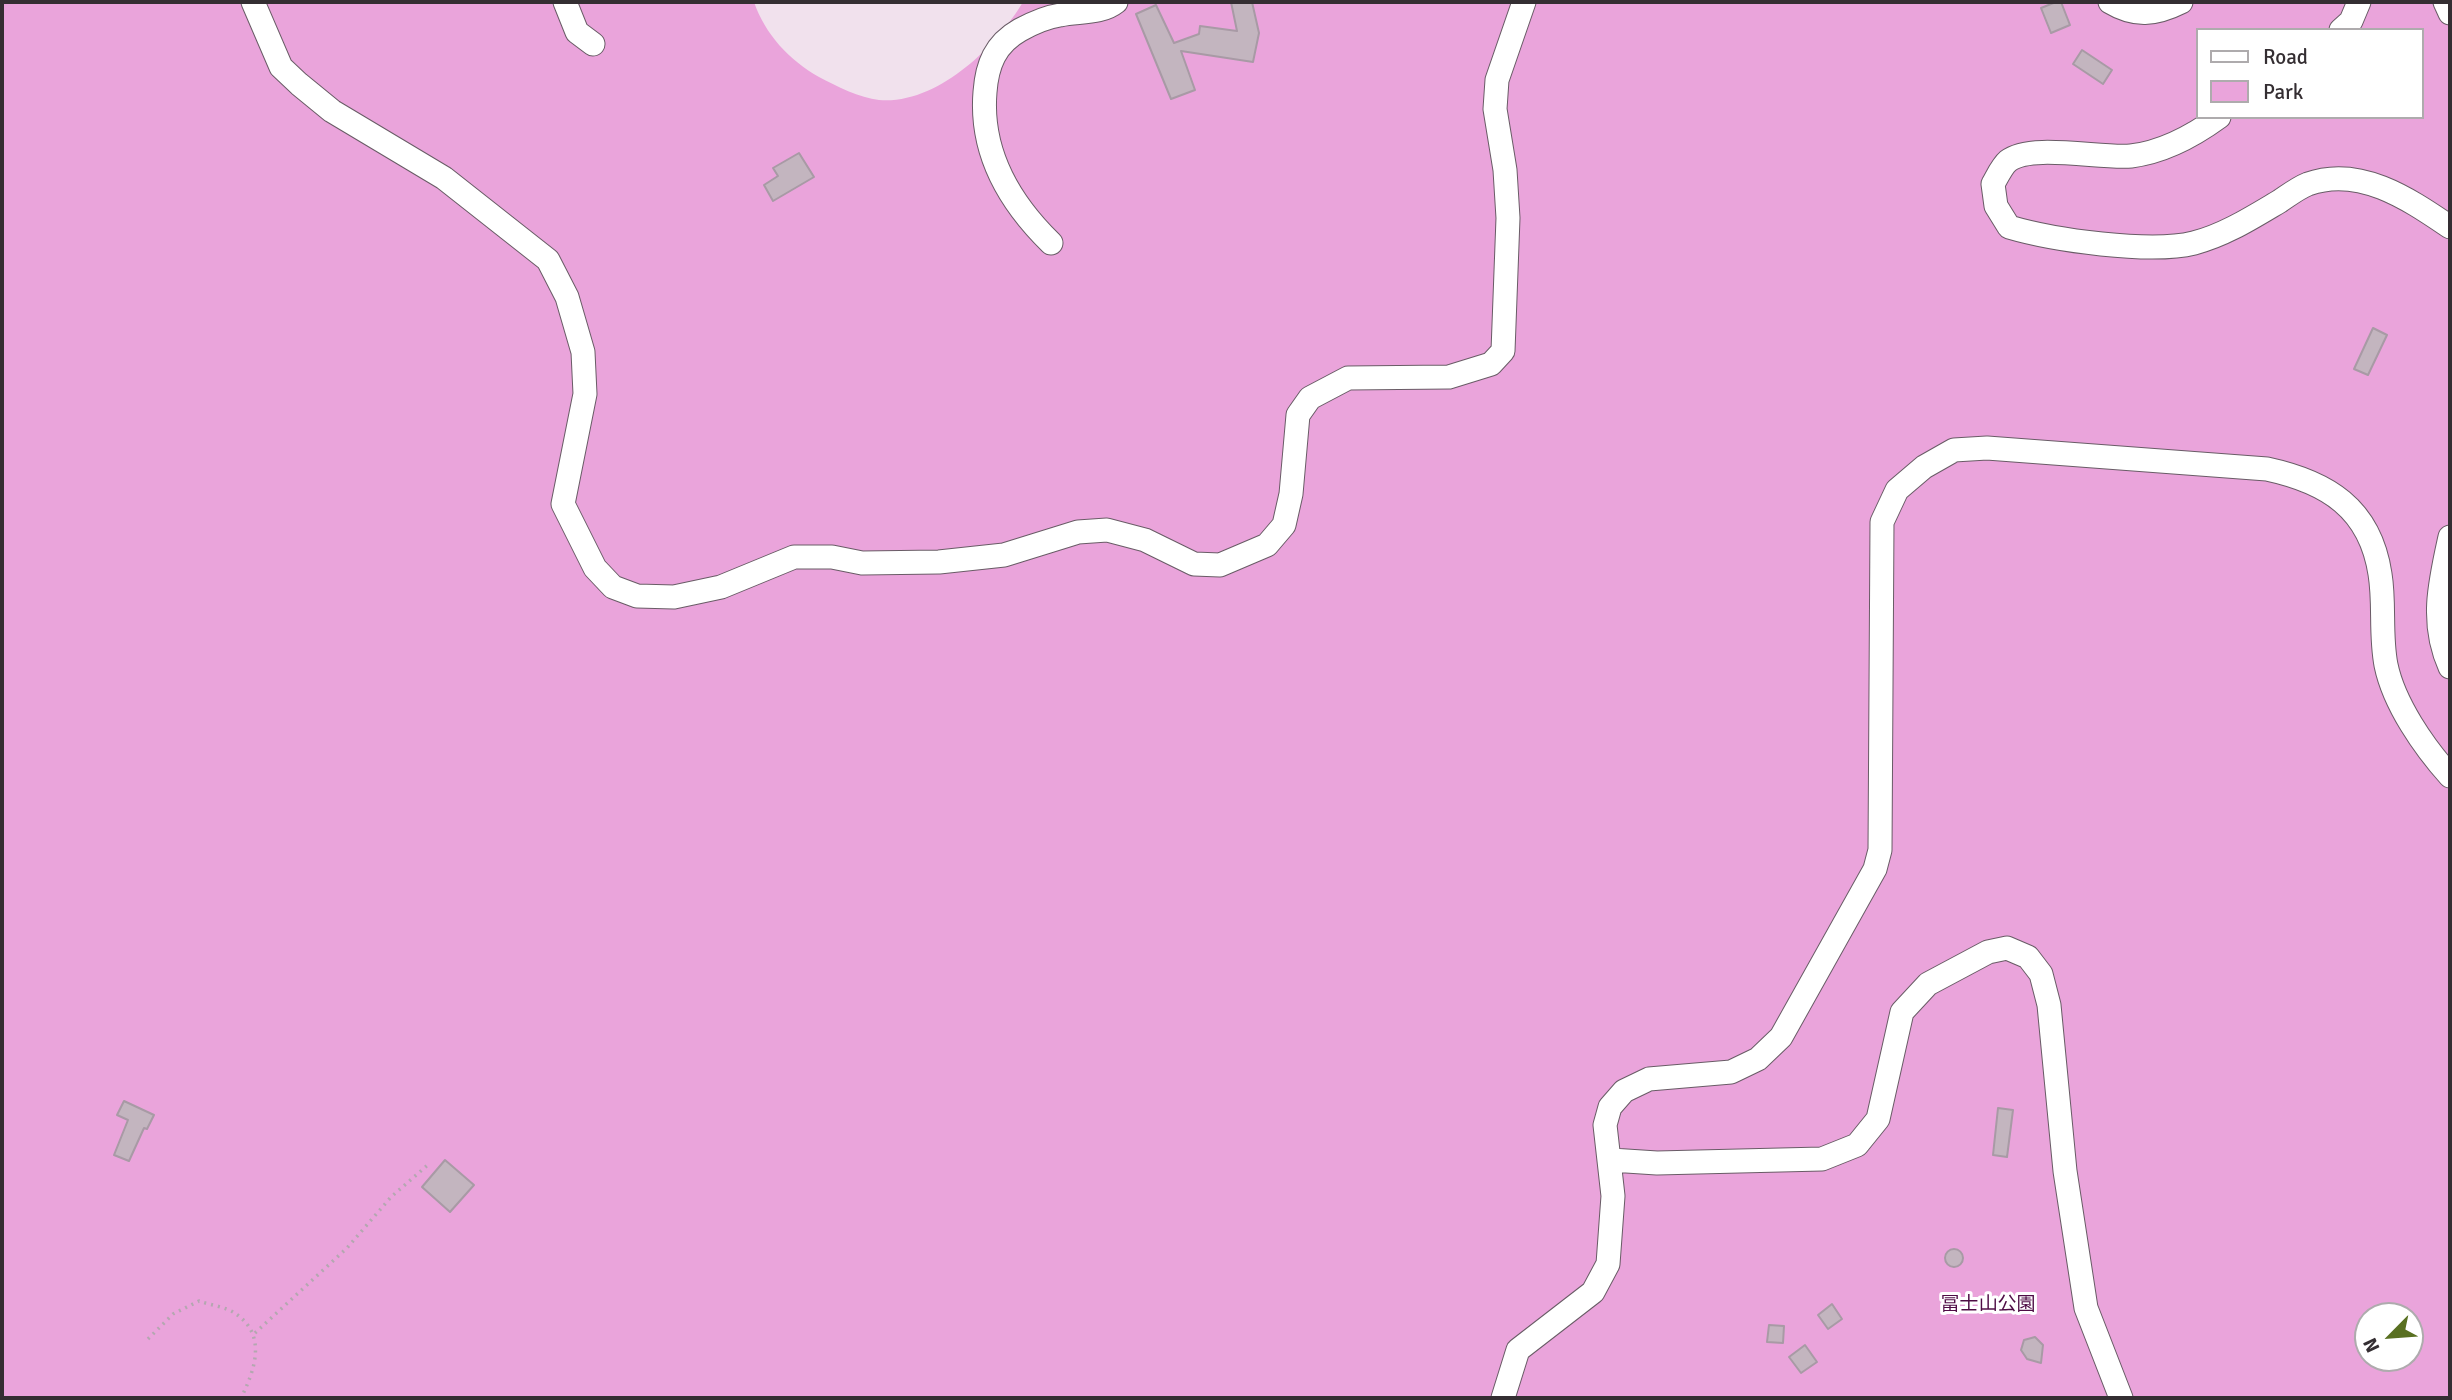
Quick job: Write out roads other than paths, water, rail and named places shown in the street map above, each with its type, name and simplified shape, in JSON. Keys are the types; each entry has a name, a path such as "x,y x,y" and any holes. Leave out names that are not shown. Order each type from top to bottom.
{"street":[{"path":"253,2 281,67 299,84 332,111 444,178 548,260 567,297 583,352 585,394 563,504 595,568 613,587 638,596 674,597 721,587 794,557 832,557 862,563 939,562 1004,555 1078,532 1107,530 1145,540 1194,564 1220,565 1267,545 1284,525 1291,494 1298,415 1310,398 1348,378 1449,377 1491,364 1503,351 1508,218 1505,170 1494,109 1497,80 1524,2"},
{"path":"565,2 577,33 593,44"},
{"path":"1051,243 1026,218 990,156 983,119 987,68 999,46 1019,31 1058,15 1103,9 1116,2"},
{"path":"2110,2 2132,13 2157,13 2181,2"},
{"path":"2343,28 2351,21 2358,2"},
{"path":"2445,2 2450,12"},
{"path":"2216,119 2197,133 2162,149 2130,156 2026,154 2008,161 1993,184 1996,206 2009,227 2033,234 2152,247 2194,243 2231,229 2308,184 2349,179 2382,187 2410,200 2450,227"},
{"path":"1503,1398 1518,1350 1593,1292 1608,1265 1613,1196 1605,1125 1610,1107 1624,1091 1649,1079 1731,1072 1758,1059 1781,1037 1875,869 1880,850 1882,522 1897,490 1924,467 1954,450 1987,448 2267,470 2302,477 2335,494 2357,515 2373,545 2381,575 2381,636 2386,668 2399,701 2450,776"},
{"path":"2450,537 2439,589 2437,622 2450,667"},
{"path":"1611,1160 1657,1163 1822,1158 1857,1145 1878,1119 1902,1012 1928,984 1988,952 2007,948 2028,957 2041,974 2049,1005 2065,1171 2087,1308 2121,1398"}],"park label":[{"name":"冨士山公園","path":"1988,1305"}]}
